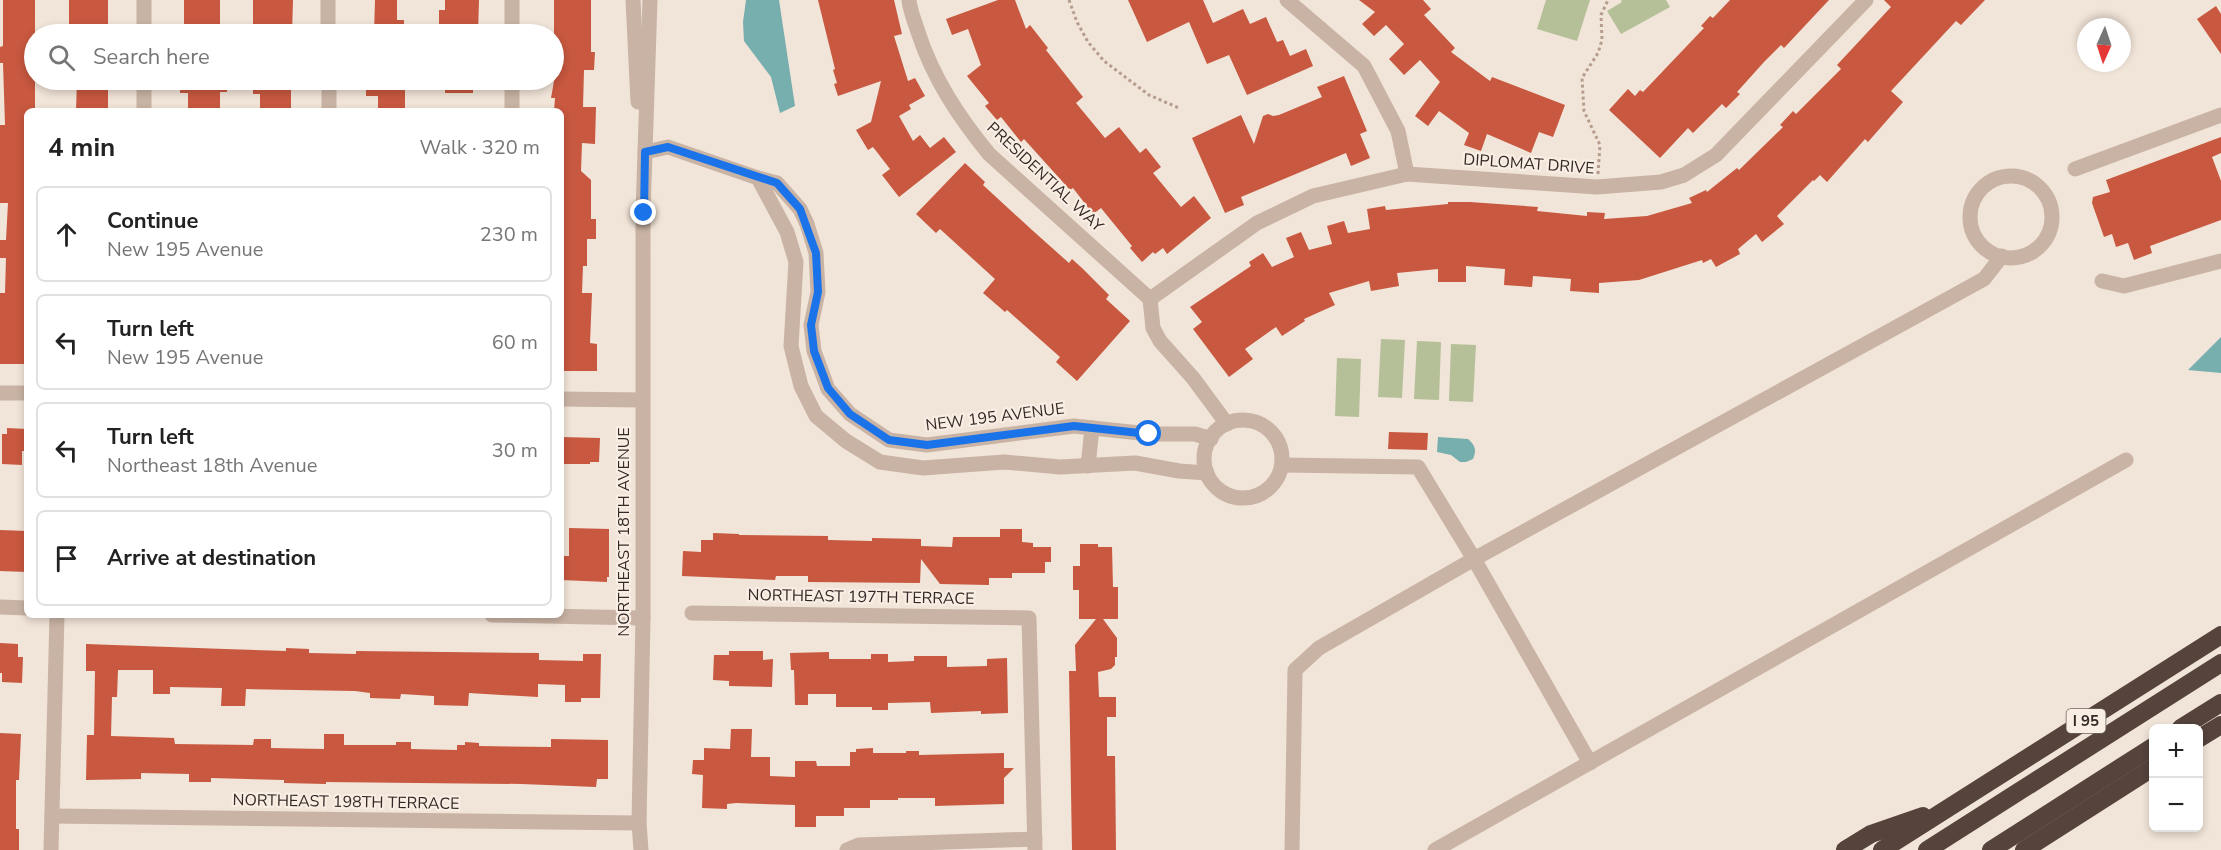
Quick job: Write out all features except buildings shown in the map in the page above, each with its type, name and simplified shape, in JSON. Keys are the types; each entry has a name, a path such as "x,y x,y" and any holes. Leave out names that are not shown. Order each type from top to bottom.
{"highway":[{"name":"I 95","path":"1882,850 2221,635"},
{"path":"1927,850 2221,663"},
{"path":"2189,724 2221,703"},
{"path":"2203,736 2221,725"},
{"path":"1991,850 2149,749"},
{"path":"2024,850 2149,770"},
{"path":"1845,850 1871,834 1951,807"}],"street":[{"path":"144,0 144,24"},
{"path":"328,0 328,24"},
{"path":"512,0 512,24"},
{"name":"NORTHEAST 18TH AVENUE","path":"633,0 644,213"},
{"name":"NORTHEAST 18TH AVENUE","path":"641,850 639,823 643,618 642,400 645,152 650,0"},
{"name":"PRESIDENTIAL WAY","path":"909,0 926,56 941,87 988,154 1150,299"},
{"path":"1287,0 1364,66 1398,131 1407,174"},
{"name":"DIPLOMAT DRIVE","path":"1150,299 1257,223 1313,196 1407,174 1597,187 1661,182 1684,175 1716,155 1866,0"},
{"path":"144,90 144,108"},
{"path":"329,90 329,108"},
{"path":"512,90 512,108"},
{"path":"2075,169 2221,115"},
{"name":"NEW 195 AVENUE","path":"645,152 668,147 777,183 800,209 816,253 818,292 811,325 814,351 828,388 850,414 889,440 927,445 1074,426 1149,434 1195,434 1211,439"},
{"path":"2015,175 2029,179 2041,188 2049,200 2052,213 2051,228 2045,240 2035,251 2022,257 2002,256 1993,254 1974,237 1970,225 1970,212 1973,200 1980,189 1990,181 2002,176 2015,175"},
{"path":"758,178 787,232 796,262 791,346 801,386 816,416 846,441 880,462 923,468 1004,462 1060,467 1135,463 1179,471 1207,473"},
{"path":"1292,850 1295,670 1319,648 1474,559 1984,279 2002,256"},
{"path":"2102,281 2124,286 2221,261"},
{"path":"1150,299 1153,328 1160,340 1193,378 1227,424"},
{"path":"0,393 24,393"},
{"path":"564,399 642,400"},
{"path":"1247,421 1260,424 1278,441 1282,453 1282,465 1278,477 1260,494 1248,498 1235,497 1223,492 1213,484 1207,473 1204,460 1206,447 1227,424 1247,421"},
{"path":"1088,466 1092,428"},
{"path":"1436,850 2126,460"},
{"path":"1282,465 1418,467 1474,559 1590,763"},
{"path":"0,607 24,608"},
{"name":"NORTHEAST 197TH TERRACE","path":"692,613 1029,618 1035,845"},
{"path":"564,616 643,618"},
{"path":"51,850 57,618"},
{"name":"NORTHEAST 198TH TERRACE","path":"52,816 639,823"},
{"path":"847,850 859,845 1035,845"}],"path":[{"path":"1069,0 1088,42 1104,61 1149,95 1179,108"},
{"path":"1597,187 1600,145 1584,111 1582,78 1598,53 1602,40 1601,15 1608,0"}],"green space":[{"path":"1546,0 1590,0 1577,41 1537,29"},
{"path":"1621,0 1666,0 1670,7 1621,34 1607,11 1622,2"},
{"path":"1381,339 1405,340 1402,398 1378,397"},
{"path":"1417,341 1441,342 1439,400 1414,399"},
{"path":"1451,344 1476,345 1473,402 1449,401"},
{"path":"1337,358 1361,359 1359,417 1335,416"}],"water":[{"path":"746,0 779,0 795,106 780,113 771,77 744,41 743,22"},
{"path":"2221,337 2221,373 2188,370"},
{"path":"1438,437 1468,439 1475,448 1473,459 1460,462 1451,455 1437,452"}],"route":[{"path":"644,213 645,152 668,147 777,183 800,209 816,253 818,292 811,325 814,351 828,388 850,414 889,440 927,445 1074,426 1149,434"}]}
